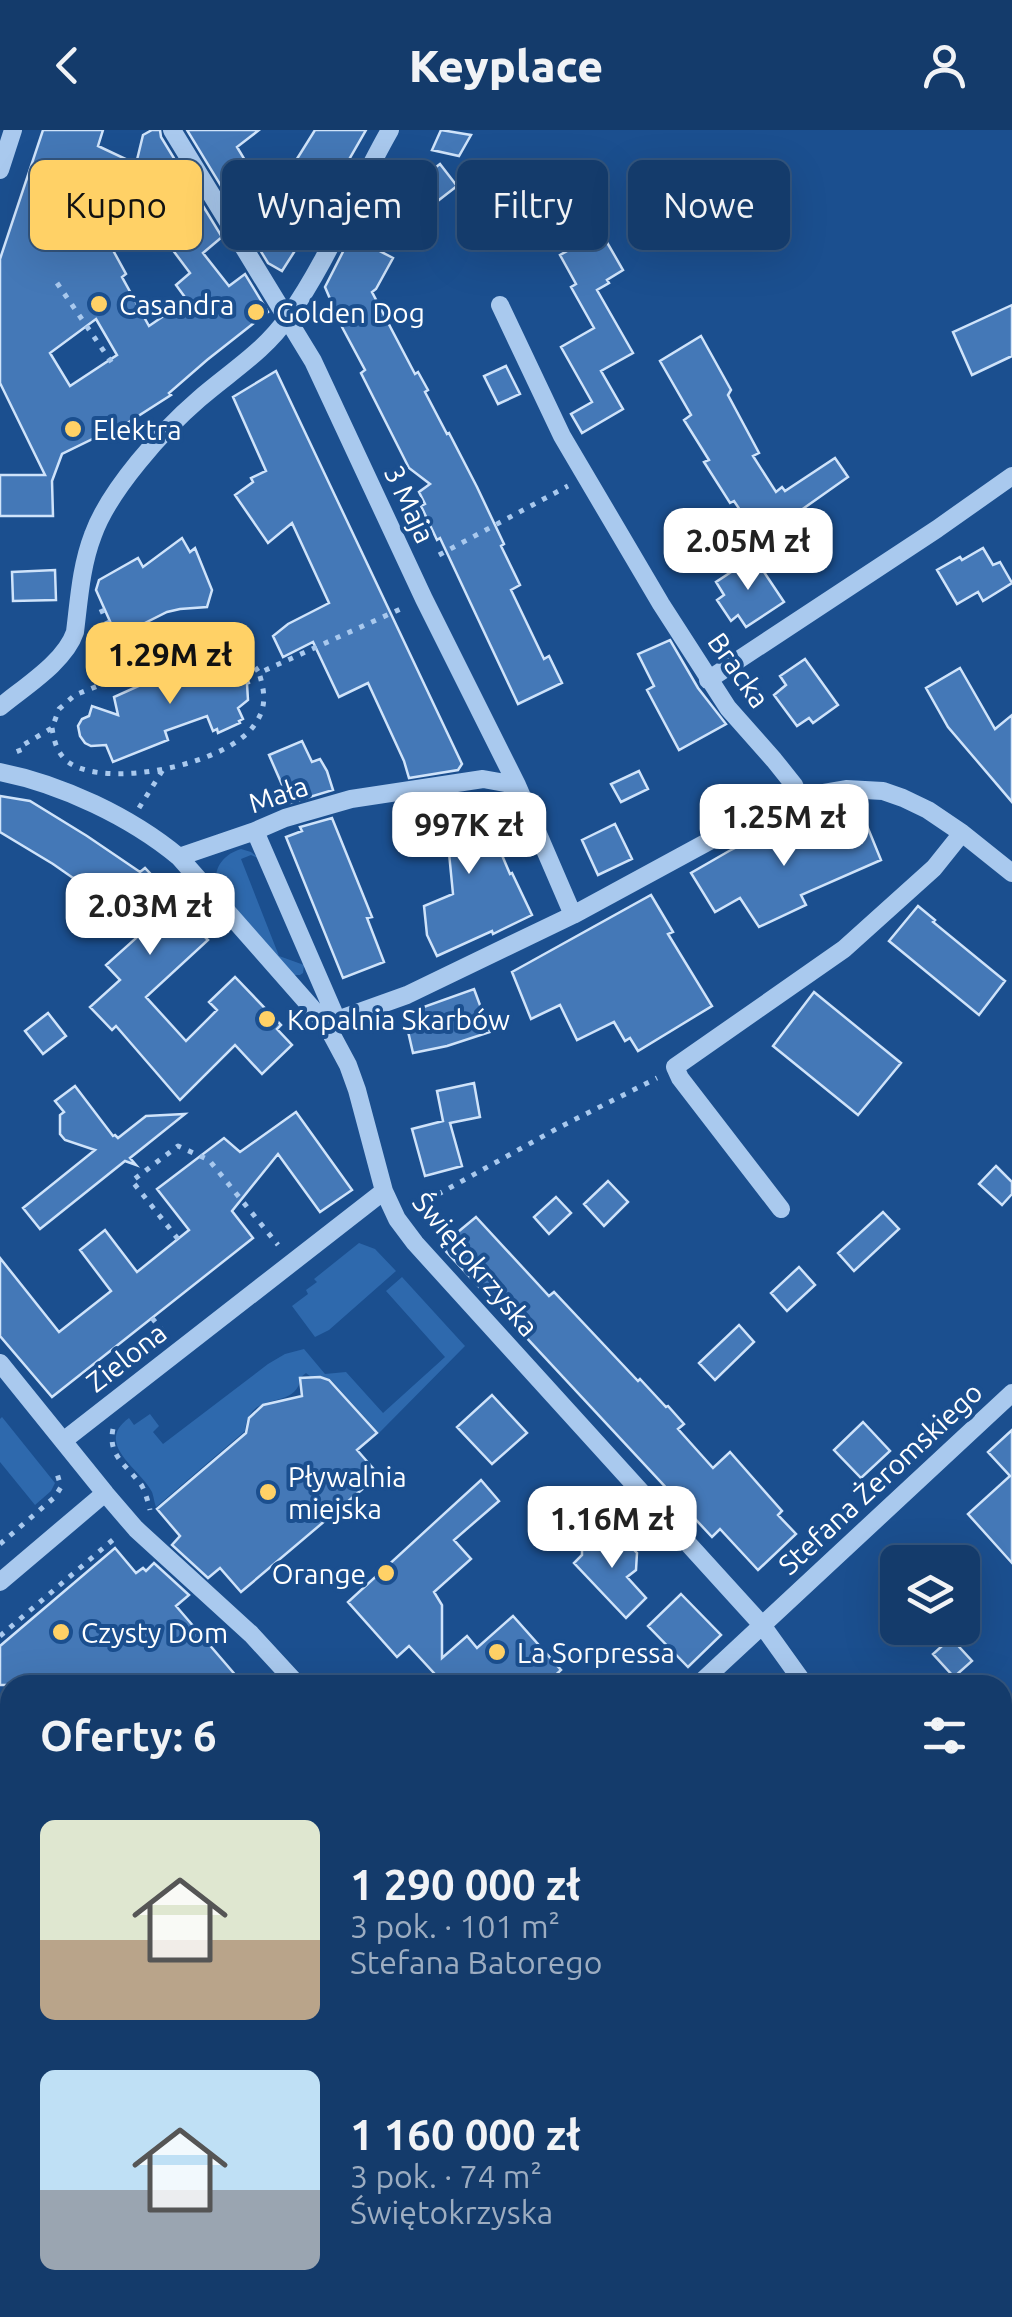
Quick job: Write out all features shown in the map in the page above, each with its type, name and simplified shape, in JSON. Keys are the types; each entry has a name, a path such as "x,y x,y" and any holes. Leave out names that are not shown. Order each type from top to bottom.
{"street":[{"path":"0,170 14,130"},
{"name":"3 Maja","path":"172,130 312,361 516,785 573,915"},
{"path":"0,707 72,643 84,565 93,534 107,507 174,423 258,352 288,318 390,130"},
{"name":"Bracka","path":"500,305 584,478 708,680 800,797"},
{"path":"708,680 1012,476"},
{"path":"0,758 20,776"},
{"name":"Świętokrzyska","path":"0,772 93,804 156,837 179,856 332,1022 357,1090 384,1191 398,1219 432,1262 762,1625 798,1675"},
{"name":"Mała","path":"179,856 352,799 484,780 516,785"},
{"path":"255,831 332,1022 407,995 573,915 759,814 800,797 846,789 883,790 928,810 1012,873"},
{"path":"780,1210 674,1067 844,949 934,868 962,833"},
{"name":"Zielona","path":"63,1441 384,1191"},
{"path":"0,1363 136,1530 251,1634 289,1675"},
{"name":"Stefana Żeromskiego","path":"709,1675 1012,1393"},
{"path":"0,1582 105,1493"}],"path":[{"path":"57,283 114,366"},
{"path":"439,555 584,478"},
{"path":"259,673 424,599"},
{"path":"100,605 112,633 119,678"},
{"path":"20,776 18,748 52,728 60,709 75,696 211,641 234,646 246,654 259,673 265,693 255,725 241,740 190,763 150,770 110,774 76,766 58,750 52,728"},
{"path":"412,1208 674,1067"},
{"path":"178,1240 132,1181 178,1146 209,1160 283,1252"},
{"path":"152,1318 168,1338"},
{"path":"118,1420 112,1429 112,1450 140,1484 152,1515"},
{"path":"0,1544 40,1512 62,1486 48,1459"},
{"path":"0,1636 118,1536"}],"shaded area":[{"path":"241,849 260,859 251,855 241,859 279,956 304,965 300,975 294,975 217,890 220,865 228,855"},
{"path":"359,1243 375,1249 396,1271 329,1330 315,1337 292,1306 308,1294 306,1290 317,1282 314,1279"},
{"path":"402,1277 465,1346 379,1433 330,1379 306,1373 291,1394 255,1409 245,1431 156,1507 152,1492 118,1447 119,1428 129,1418 134,1425 150,1414 159,1426 153,1432 163,1444 268,1364 304,1349 325,1374 346,1372 383,1413 445,1357 386,1291"},
{"path":"2,1417 55,1483 35,1505 0,1462"}],"building":[{"path":"43,130 103,130 98,146 128,160 33,160"},
{"path":"160,130 175,160 137,160 143,135"},
{"path":"187,130 259,130 237,147 245,160 222,160 222,187"},
{"path":"315,130 366,130 349,160 296,160"},
{"path":"441,130 471,135 459,156 432,150"},
{"path":"440,164 457,186 437,202"},
{"path":"30,169 30,250 113,250 126,274 122,277 149,326 187,300 176,285 190,273 173,250 202,250 202,204 222,237 203,253 229,286 245,274 268,312 207,360 171,395 110,434 109,431 62,454 52,481 53,516 0,516 0,475 45,475 0,383 0,259","holes":["96,319 117,355 70,386 50,353"]},
{"path":"608,244 623,270 597,290 633,353 601,371 623,409 582,433 571,414 592,402 561,347 594,328 571,287 576,284 560,255 569,250 608,250"},
{"path":"260,250 295,250 282,271 268,263"},
{"path":"344,250 378,250 393,258 372,292 477,487 520,585 511,590 544,659 549,656 562,683 518,704 421,506 425,504 419,492 430,484 409,468 361,373 365,370 325,287"},
{"path":"1012,305 1012,356 972,375 953,332"},
{"path":"701,336 759,453 753,456 776,492 782,487 785,491 835,458 848,477 763,537 745,511 742,513 734,501 730,503 704,462 709,460 684,420 691,415 660,361"},
{"path":"506,366 520,394 498,404 484,376"},
{"path":"276,371 462,764 458,770 409,778 368,683 339,697 313,642 283,657 273,636 329,603 292,523 268,543 235,495 253,482 251,478 266,471 233,397"},
{"path":"182,538 190,552 195,548 212,590 207,607 167,612 117,637 96,590 99,580 138,558 143,567"},
{"path":"983,548 993,565 1000,562 1012,583 983,601 978,592 957,604 937,570"},
{"path":"754,557 784,602 746,627 738,615 731,621 717,600 724,595 716,582"},
{"path":"55,570 56,600 13,601 12,572"},
{"path":"670,640 698,688 726,724 679,750 647,690 654,686 638,654"},
{"path":"227,647 239,658 249,683 248,700 238,708 243,719 240,723 218,733 217,729 213,731 207,716 165,731 168,740 113,762 106,745 91,746 80,736 78,726 89,716 92,706 118,715 114,697 194,661 201,677"},
{"path":"805,659 838,705 813,723 809,718 797,726 774,695 786,685 780,676"},
{"path":"960,668 995,729 1012,715 1012,802 948,727 926,688"},
{"path":"302,741 312,762 320,759 333,790 290,803 269,755"},
{"path":"639,771 648,789 621,802 611,784"},
{"path":"0,796 30,801 140,872 145,868 191,917 188,920 208,940 146,997 186,1041 217,1010 209,1002 235,977 281,1025 277,1029 292,1045 262,1074 235,1045 180,1100 116,1026 112,1030 90,1007 120,980 106,965 144,931 102,884 96,894 0,832"},
{"path":"443,798 439,806 476,801 481,806 532,915 437,956 427,935 424,906 453,894 449,853 427,855 421,801"},
{"path":"332,818 372,917 367,918 384,962 343,978 286,837 302,831 300,827"},
{"path":"865,821 881,860 801,895 806,905 759,927 740,898 715,912 691,873 782,825 787,835 819,822 826,838"},
{"path":"615,824 632,859 598,875 582,840"},
{"path":"651,895 673,932 668,934 712,1006 638,1051 630,1038 625,1041 614,1022 577,1040 560,1005 531,1019 512,972"},
{"path":"918,906 1005,981 979,1015 889,941"},
{"path":"474,989 490,1032 413,1053 404,1014"},
{"path":"814,992 901,1063 858,1115 773,1046"},
{"path":"48,1013 66,1036 43,1054 25,1031"},
{"path":"474,1083 480,1117 450,1123 462,1166 425,1176 412,1129 443,1121 437,1091"},
{"path":"75,1086 118,1138 146,1116 185,1114 130,1158 136,1165 125,1161 40,1229 23,1208 95,1150 65,1140 60,1134 60,1115 64,1112 55,1101"},
{"path":"296,1112 352,1190 320,1212 278,1154 232,1211 253,1238 52,1397 0,1336 0,1258 59,1332 111,1291 80,1250 105,1230 137,1272 189,1230 157,1189 224,1138 240,1152"},
{"path":"996,1166 1012,1182 1012,1194 1002,1205 979,1184"},
{"path":"608,1181 628,1202 604,1226 584,1204"},
{"path":"556,1197 571,1213 549,1234 534,1217"},
{"path":"883,1212 899,1229 854,1271 838,1253"},
{"path":"476,1217 549,1296 554,1292 638,1381 668,1406 684,1424 678,1429 713,1468 730,1452 782,1511 778,1515 796,1534 758,1570 720,1529 712,1537 441,1246"},
{"path":"799,1267 815,1285 787,1311 771,1293"},
{"path":"739,1325 754,1342 715,1380 699,1363"},
{"name":"Pływalnia miejska","path":"300,1378 329,1380 377,1433 357,1450 379,1475 241,1592 220,1568 208,1578 172,1545 180,1536 157,1509 246,1433 249,1418 263,1405 302,1396"},
{"path":"492,1395 527,1433 492,1464 457,1427"},
{"path":"863,1422 890,1451 861,1478 834,1450"},
{"path":"1012,1430 1012,1563 968,1514 1010,1476 988,1452"},
{"path":"481,1480 499,1501 454,1540 471,1559 434,1592 442,1605 442,1658 467,1636 477,1648 513,1616 561,1670 556,1675 436,1675 409,1646 397,1657 348,1602"},
{"path":"620,1535 637,1553 636,1570 627,1577 646,1598 626,1618 574,1563 582,1555 582,1545 591,1538"},
{"path":"115,1548 136,1573 143,1568 146,1571 154,1563 189,1595 176,1606 235,1675 0,1675 0,1646"},
{"path":"681,1594 721,1635 688,1667 648,1626"},
{"path":"943,1645 957,1645 972,1661 952,1675 933,1654"}],"place":[{"name":"Casandra","path":"99,304"},
{"name":"Golden Dog","path":"256,312"},
{"name":"Elektra","path":"73,429"},
{"name":"Kopalnia Skarbów","path":"267,1019"},
{"name":"Pływalnia miejska","path":"268,1492"},
{"name":"Orange","path":"386,1573"},
{"name":"Czysty Dom","path":"61,1632"},
{"name":"La Sorpressa","path":"497,1652"}]}
